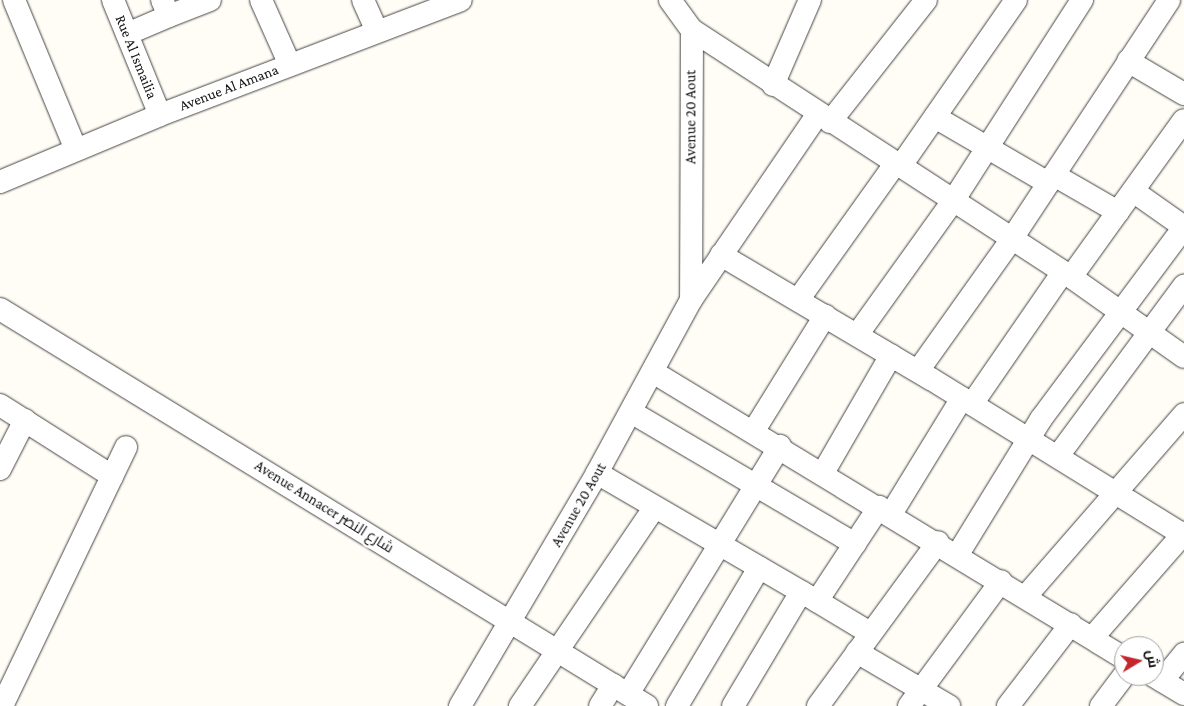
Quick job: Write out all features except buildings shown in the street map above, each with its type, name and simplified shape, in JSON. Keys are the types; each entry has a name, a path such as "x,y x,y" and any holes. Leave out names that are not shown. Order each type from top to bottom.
{"street":[{"path":"0,6 14,0 76,150"},
{"name":"Rue Al Ismailia","path":"113,0 160,115"},
{"path":"127,34 165,8 210,0"},
{"path":"261,0 290,65"},
{"path":"363,0 377,31"},
{"name":"Avenue Al Amana","path":"0,182 160,115 461,0"},
{"path":"671,0 692,30 773,85 1067,275 1184,357"},
{"path":"773,85 810,0"},
{"name":"Avenue 20 Aout","path":"460,706 511,623 598,473 691,300 721,255 824,118 926,0"},
{"path":"798,300 935,117 1016,0"},
{"path":"857,335 953,201 1082,0"},
{"path":"918,371 1011,240 1169,0"},
{"name":"Avenue 20 Aout","path":"691,300 692,30"},
{"path":"1128,61 1184,94"},
{"path":"935,117 987,147 1118,212"},
{"path":"733,706 809,596 885,511 967,401 1118,212 1184,120"},
{"path":"958,554 1028,439 1118,312 1184,227 1133,191"},
{"path":"721,255 892,355 1184,534 1092,638"},
{"path":"1058,456 1184,286"},
{"name":"Avenue Annacer شارع النصر","path":"0,309 630,695"},
{"path":"753,432 825,316"},
{"path":"823,473 892,355"},
{"path":"653,372 780,446 958,554 1114,652"},
{"path":"0,405 112,476"},
{"path":"632,412 855,544"},
{"path":"1026,596 1184,414"},
{"path":"0,469 25,420"},
{"path":"600,706 630,695 717,545 756,487 780,446"},
{"path":"3,698 126,447"},
{"path":"598,473 654,508 870,633"},
{"path":"520,706 654,508"},
{"path":"818,706 938,542"},
{"path":"677,706 759,568"},
{"path":"915,698 1002,581"},
{"path":"1008,706 1071,624"},
{"path":"857,652 915,698 949,706"},
{"path":"1164,672 1184,654"},
{"path":"1164,682 1184,694"},
{"path":"1101,706 1116,686"}]}
